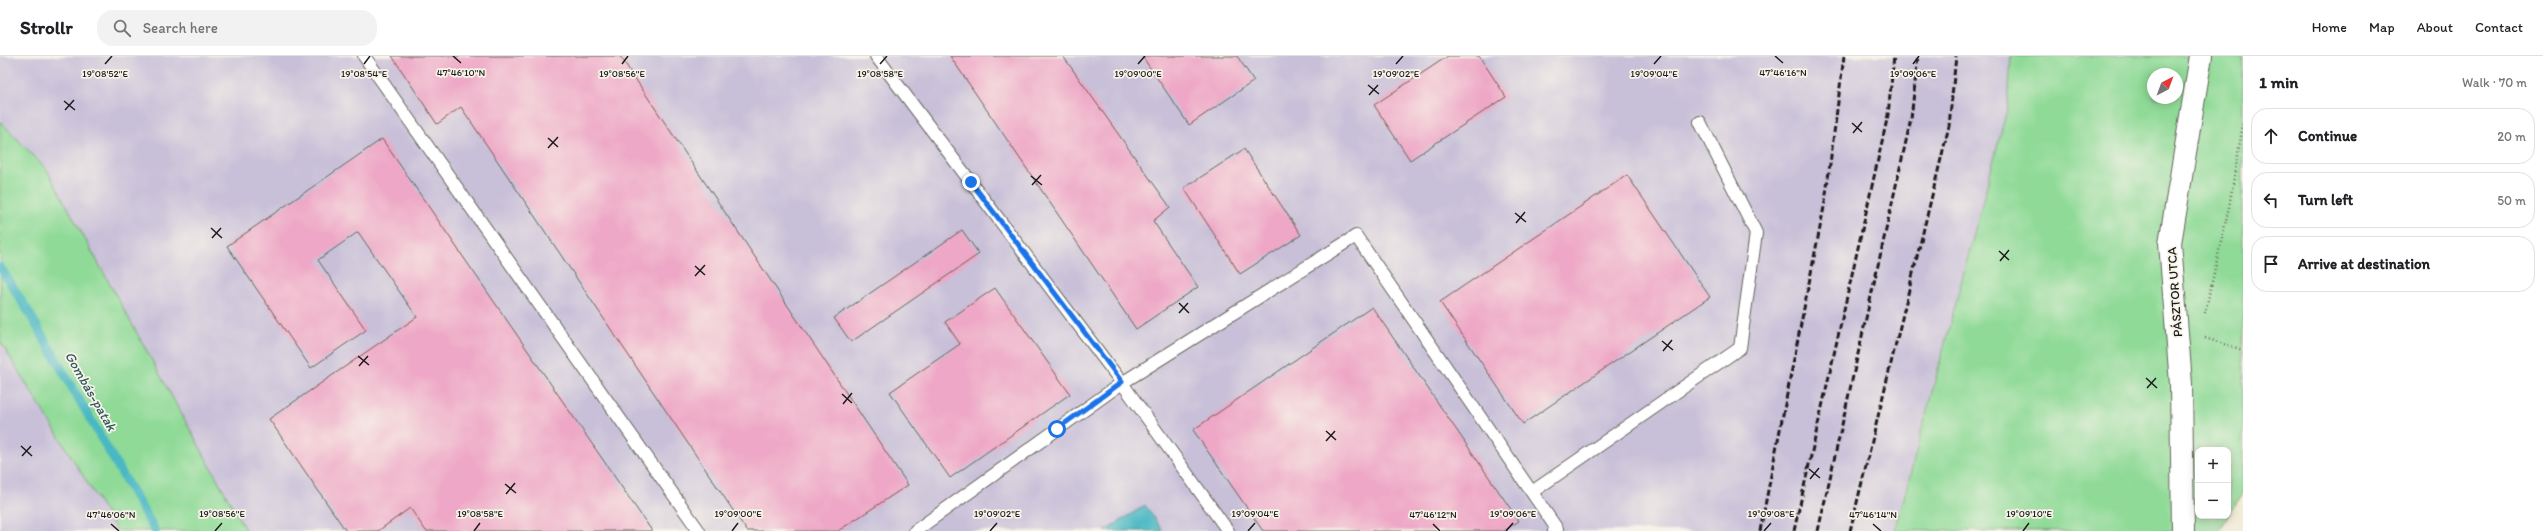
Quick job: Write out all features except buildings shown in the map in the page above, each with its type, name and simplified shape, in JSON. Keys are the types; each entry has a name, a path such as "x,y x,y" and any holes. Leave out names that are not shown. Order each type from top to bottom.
{"street":[{"name":"PÁSZTOR UTCA","path":"2183,531 2181,384 2170,243 2201,56"}],"lane":[{"path":"364,56 699,531"},
{"path":"876,56 1122,382 1228,531"},
{"path":"1532,492 1740,348 1756,233 1700,122"},
{"path":"915,531 1122,382 1356,236 1557,529 1554,531"}],"path":[{"path":"2203,320 2230,207 2243,124"},
{"path":"2199,335 2229,348 2243,350"}],"shaded area":[{"path":"0,56 2011,56 2008,106 1894,531 246,531 47,170 0,121"},
{"path":"0,341 117,531 0,531"}],"green space":[{"path":"2011,56 2243,56 2243,492 2231,512 2231,447 2195,447 2195,519 2226,519 2219,531 1895,531 2008,106"},
{"path":"0,121 47,170 246,531 117,531 0,341"}],"water":[{"path":"1145,505 1163,531 1105,531"}],"waterway":[{"name":"Gombás-patak","path":"0,267 28,311 155,531"}],"railway":[{"path":"1760,531 1825,202 1844,56"},
{"path":"1794,531 1888,115 1894,56"},
{"path":"1818,531 1911,119 1918,56"},
{"path":"1850,531 1949,126 1956,56"}],"route":[{"path":"971,182 1122,382 1057,429"}]}
